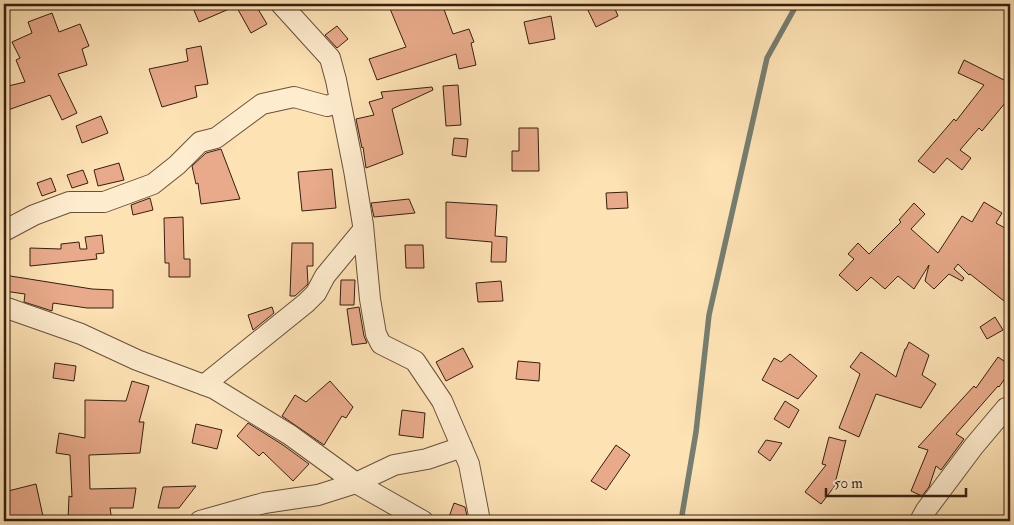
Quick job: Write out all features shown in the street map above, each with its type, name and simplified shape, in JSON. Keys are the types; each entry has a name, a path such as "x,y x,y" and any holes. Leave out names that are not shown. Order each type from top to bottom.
{"street":[{"path":"281,4 330,58 354,170 364,230 370,299 376,334 381,344 415,362 442,401 469,464 480,521"},
{"path":"4,231 34,215 69,202 104,202 153,184 177,165 200,142 216,138 262,104 294,96 327,106 339,102"},
{"path":"204,385 306,303 316,293 324,276 364,230"},
{"path":"4,307 81,334 137,360 204,385 231,398 290,434 356,483 423,521"},
{"path":"920,521 926,510 1006,408"},
{"path":"200,521 264,503 318,495 356,483 394,465 427,459 462,447"}],"building":[{"path":"202,4 255,4 267,24 251,33 236,6 199,22 193,8"},
{"path":"388,4 442,4 453,34 469,29 474,42 471,43 476,65 459,69 456,54 377,80 369,59 406,47"},
{"path":"585,4 613,4 618,16 596,27"},
{"path":"52,13 59,32 80,24 89,46 82,49 87,65 58,74 77,113 62,120 50,95 8,110 8,107 4,108 4,87 25,82 16,60 20,58 12,42 32,33 28,22"},
{"path":"551,16 555,39 529,44 524,22"},
{"path":"337,26 348,39 337,48 325,35"},
{"path":"201,46 208,84 195,86 197,97 162,107 149,69 188,61 186,49"},
{"path":"964,60 1010,83 1010,97 982,131 979,128 960,150 971,158 962,170 947,158 934,173 918,161 954,119 956,121 984,85 958,73"},
{"path":"458,85 461,125 446,126 443,86"},
{"path":"432,87 433,90 392,109 403,154 366,168 356,119 374,115 369,102 383,98 381,92"},
{"path":"101,116 108,133 82,143 76,126"},
{"path":"519,128 538,128 539,171 512,171 512,151 519,151"},
{"path":"454,138 468,139 466,157 452,155"},
{"path":"221,149 240,199 201,204 198,183 196,184 192,166 206,153"},
{"path":"119,163 124,180 98,186 94,170"},
{"path":"332,169 336,208 302,211 298,172"},
{"path":"83,170 88,183 72,188 67,175"},
{"path":"51,178 56,191 42,196 37,183"},
{"path":"627,192 628,208 607,209 606,193"},
{"path":"150,198 153,210 133,215 131,205"},
{"path":"409,199 415,213 374,217 371,203"},
{"path":"446,202 497,205 495,236 507,237 506,262 491,262 492,242 446,238"},
{"path":"984,202 1002,213 996,223 1010,231 1010,293 1004,301 969,275 958,264 954,269 964,278 962,281 949,274 934,289 925,281 929,265 914,289 898,276 885,289 871,277 857,291 839,275 854,259 848,254 858,243 869,254 901,222 899,220 914,203 925,214 911,229 938,253 962,216 972,222"},
{"path":"183,217 184,259 190,259 190,277 169,277 169,263 165,263 164,218"},
{"path":"102,235 104,253 96,254 97,259 30,266 30,248 61,249 61,244 79,242 80,249 87,249 85,237"},
{"path":"292,243 313,243 313,266 307,266 308,284 295,296 290,296"},
{"path":"405,245 423,245 424,268 406,268"},
{"path":"4,275 92,289 113,290 113,308 87,308 53,303 52,311 24,302 25,294 4,291"},
{"path":"341,280 355,280 354,305 340,305"},
{"path":"501,281 503,301 478,302 476,283"},
{"path":"272,307 274,313 253,330 248,315"},
{"path":"359,307 367,343 352,345 347,309"},
{"path":"995,317 1003,330 987,339 980,327"},
{"path":"909,342 929,355 922,375 936,384 921,408 876,394 859,437 839,428 860,374 850,367 861,352 896,377"},
{"path":"463,348 473,367 446,381 436,362"},
{"path":"790,354 817,376 798,399 762,380 774,358 781,362"},
{"path":"998,357 1010,365 1010,371 999,387 956,434 964,439 941,470 936,466 929,487 922,496 911,491 928,450 918,447 974,386 976,388"},
{"path":"518,361 540,363 539,381 516,379"},
{"path":"55,363 76,366 74,381 53,378"},
{"path":"132,381 149,386 139,422 144,422 140,453 89,455 90,489 136,488 133,508 110,508 112,521 68,521 69,496 72,497 70,455 56,453 59,433 85,438 85,400 126,401"},
{"path":"330,381 353,407 346,418 342,416 324,445 282,416 295,395 306,402"},
{"path":"785,401 799,410 789,428 774,419"},
{"path":"402,410 425,413 423,438 399,435"},
{"path":"248,423 309,464 293,481 263,452 259,456 237,436"},
{"path":"196,424 222,430 217,449 192,443"},
{"path":"829,437 846,440 834,487 821,504 805,492 826,465 822,464"},
{"path":"766,440 782,443 770,461 758,452"},
{"path":"616,445 630,455 606,490 591,481"},
{"path":"36,484 44,521 4,521 4,492"},
{"path":"196,486 179,508 158,508 163,487"},
{"path":"454,503 465,507 468,521 449,517"}],"waterway":[{"path":"681,521 696,432 709,315 767,58 797,4"}]}
